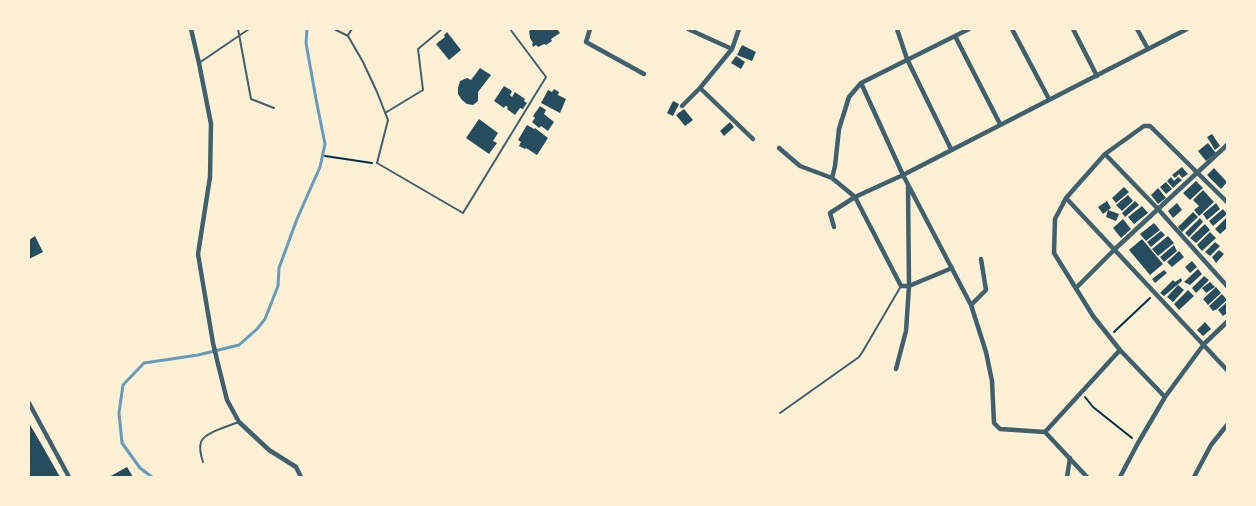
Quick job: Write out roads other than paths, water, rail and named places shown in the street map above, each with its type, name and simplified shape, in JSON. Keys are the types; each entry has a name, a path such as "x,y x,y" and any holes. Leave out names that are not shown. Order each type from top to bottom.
{"street":[{"path":"191,29 211,124 210,177 198,254 218,364 227,400 239,422 269,450 296,467 301,477"},
{"path":"590,29 586,42 644,74"},
{"path":"688,29 732,49"},
{"path":"682,106 700,88 732,49 739,29"},
{"path":"897,29 907,59 951,149"},
{"path":"832,178 840,129 849,97 861,83 969,29"},
{"path":"1012,29 1049,100"},
{"path":"1073,29 1097,76"},
{"path":"1138,29 1148,49"},
{"path":"834,227 830,213 855,197 903,175 1187,29"},
{"path":"955,36 1000,124"},
{"path":"861,83 903,175 971,305 986,352 992,381 994,423 1000,429 1045,432 1088,477"},
{"path":"700,88 753,139"},
{"path":"1165,397 1120,350 1092,316 1054,253 1055,219 1066,198 1105,154 1144,126 1150,126 1227,202"},
{"path":"1076,288 1227,145"},
{"path":"779,148 800,166 832,178 855,197 901,286 909,286 952,268"},
{"path":"1105,154 1158,209 1227,286"},
{"path":"896,370 906,331 909,286 908,184"},
{"path":"1066,198 1116,249 1227,370"},
{"path":"971,305 986,290 981,259"},
{"path":"1120,477 1165,397 1204,344 1227,322"},
{"path":"1045,432 1120,350"},
{"path":"29,402 69,477"},
{"path":"1194,477 1211,445 1227,425"},
{"path":"1067,477 1070,458"}],"lane":[{"path":"238,29 251,99 274,108"},
{"path":"199,64 249,29"},
{"path":"334,29 348,36 363,62 388,120 377,163 462,213 546,77 510,29"},
{"path":"348,36 352,29"},
{"path":"385,113 423,90 418,49 442,29"},
{"path":"780,413 859,357 901,286"},
{"path":"203,462 200,452 201,442 214,432 239,422"}],"waterway":[{"path":"152,477 140,468 122,443 119,413 123,385 144,363 198,355 239,345 265,319 278,286 279,268 297,219 320,167 325,144 306,43 307,29"}]}
